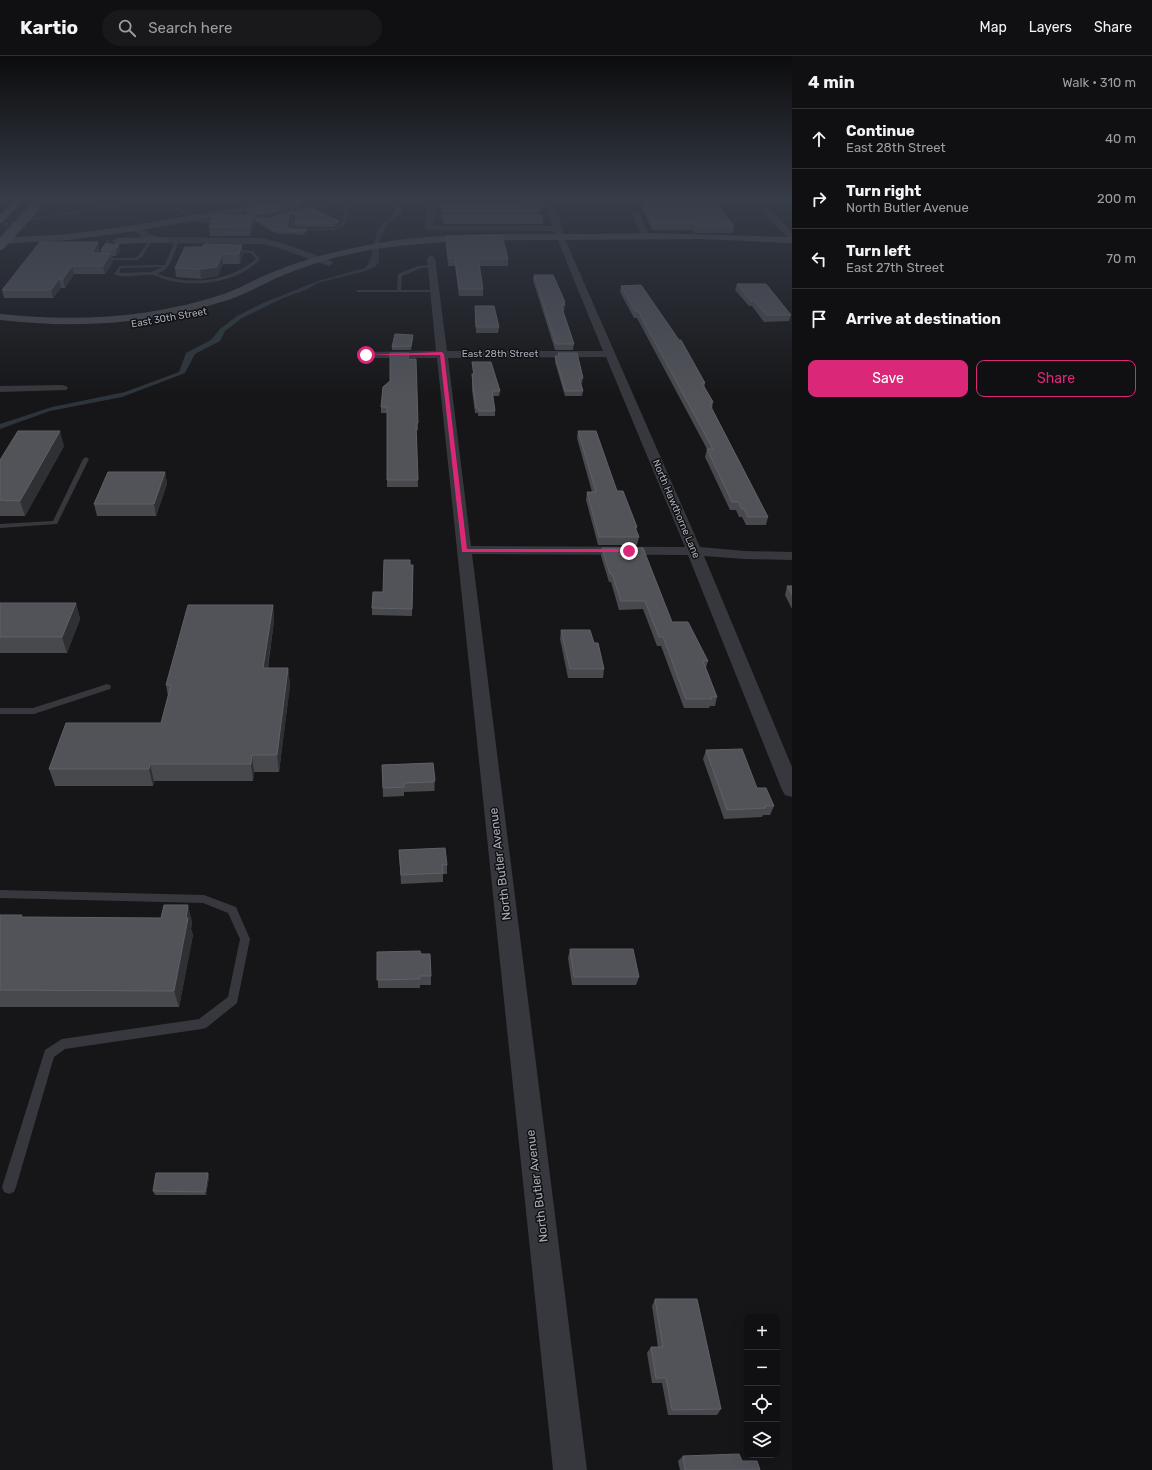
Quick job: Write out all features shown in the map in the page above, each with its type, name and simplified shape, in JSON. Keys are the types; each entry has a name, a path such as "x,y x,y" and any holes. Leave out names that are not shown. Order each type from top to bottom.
{"main road":[{"name":"East 30th Street","path":"0,317 34,320 82,321 124,318 168,312 200,305 230,296 280,272 307,265"},
{"name":"East 30th Street","path":"0,326 47,329 102,327 146,323 185,316 238,302 315,265"}],"street":[{"name":"North Butler Avenue","path":"432,265 570,1470"},
{"name":"North Hawthorne Lane","path":"572,265 694,551 792,790"},
{"name":"East 28th Street","path":"366,355 609,354"},
{"path":"0,389 62,388"},
{"path":"464,550 694,551 745,555 792,556"}],"lane":[{"path":"166,266 120,267 116,274 154,274 171,280 210,281 226,278 252,265"},
{"path":"399,291 400,275 425,265"},
{"path":"154,274 166,266"},
{"path":"358,291 435,291"},
{"path":"0,526 55,523 86,459"},
{"path":"0,711 34,711 108,687"},
{"path":"0,894 204,899 232,910 245,939 233,1000 202,1024 62,1044 49,1054 9,1187"}],"shaded area":[{"path":"367,265 377,265 362,272 317,283 306,290 283,298 242,318 225,331 220,341 195,354 185,373 122,397 50,411 0,429 0,424 52,407 125,392 179,372 186,353 211,340 220,329 237,316 263,303 318,281 365,268"}],"building":[{"path":"22,265 104,265 72,266 63,279 59,279 51,290 2,290"},
{"path":"176,265 218,265 217,267 200,269 175,268"},
{"path":"456,265 479,265 483,289 459,289"},
{"path":"534,275 553,275 565,302 563,302 565,305 561,305 574,344 556,344"},
{"path":"737,284 766,284 791,315 766,315 754,300 751,301"},
{"path":"641,285 679,340 681,340 705,383 702,383 713,402 711,402 712,404 710,405 768,517 748,517 738,502 732,502 707,449 713,449 638,311 635,311 621,286"},
{"path":"475,306 494,306 499,327 476,327"},
{"path":"395,334 413,335 411,346 392,347"},
{"path":"390,353 409,353 408,359 416,359 418,480 387,480 387,407 381,407 383,387 390,381"},
{"path":"558,353 577,353 583,378 579,378 583,391 565,391 555,356 559,356"},
{"path":"472,362 491,362 500,391 492,391 495,411 479,411 478,408 476,408"},
{"path":"18,431 60,431 20,501 0,500 0,460"},
{"path":"578,431 596,431 617,491 623,491 637,527 635,527 639,537 599,537 587,492 596,492"},
{"path":"108,472 165,472 154,504 94,504"},
{"path":"602,548 643,548 672,622 688,622 708,661 703,661 717,697 711,697 712,699 686,699 663,637 659,637 645,601 621,601 612,574 610,574"},
{"path":"384,560 410,560 410,565 413,565 412,609 372,608 373,592 383,592"},
{"path":"787,586 792,586 792,595"},
{"path":"0,603 76,603 62,637 0,637"},
{"path":"188,605 273,605 263,668 288,668 277,755 252,755 251,764 150,764 149,769 49,769 66,723 161,723 171,685 166,685"},
{"path":"561,630 590,630 594,643 598,643 604,669 570,669"},
{"path":"742,749 757,788 766,788 774,806 765,806 766,808 727,810 706,750"},
{"path":"433,763 434,782 404,783 404,787 383,788 382,765"},
{"path":"445,848 447,865 442,865 443,873 401,875 399,850"},
{"path":"164,905 188,905 186,918 188,918 174,991 0,990 0,915 22,915 21,917 161,918"},
{"path":"570,949 633,949 639,977 574,977"},
{"path":"420,951 421,954 430,954 431,976 420,976 420,979 377,980 377,952"},
{"path":"156,1173 208,1173 205,1192 153,1191"},
{"path":"655,1299 697,1299 721,1409 672,1410 666,1378 656,1378 651,1347 663,1347"},
{"path":"739,1454 742,1461 757,1461 760,1470 685,1470 683,1456"}],"route":[{"path":"366,355 442,354 464,550 629,551"}]}
